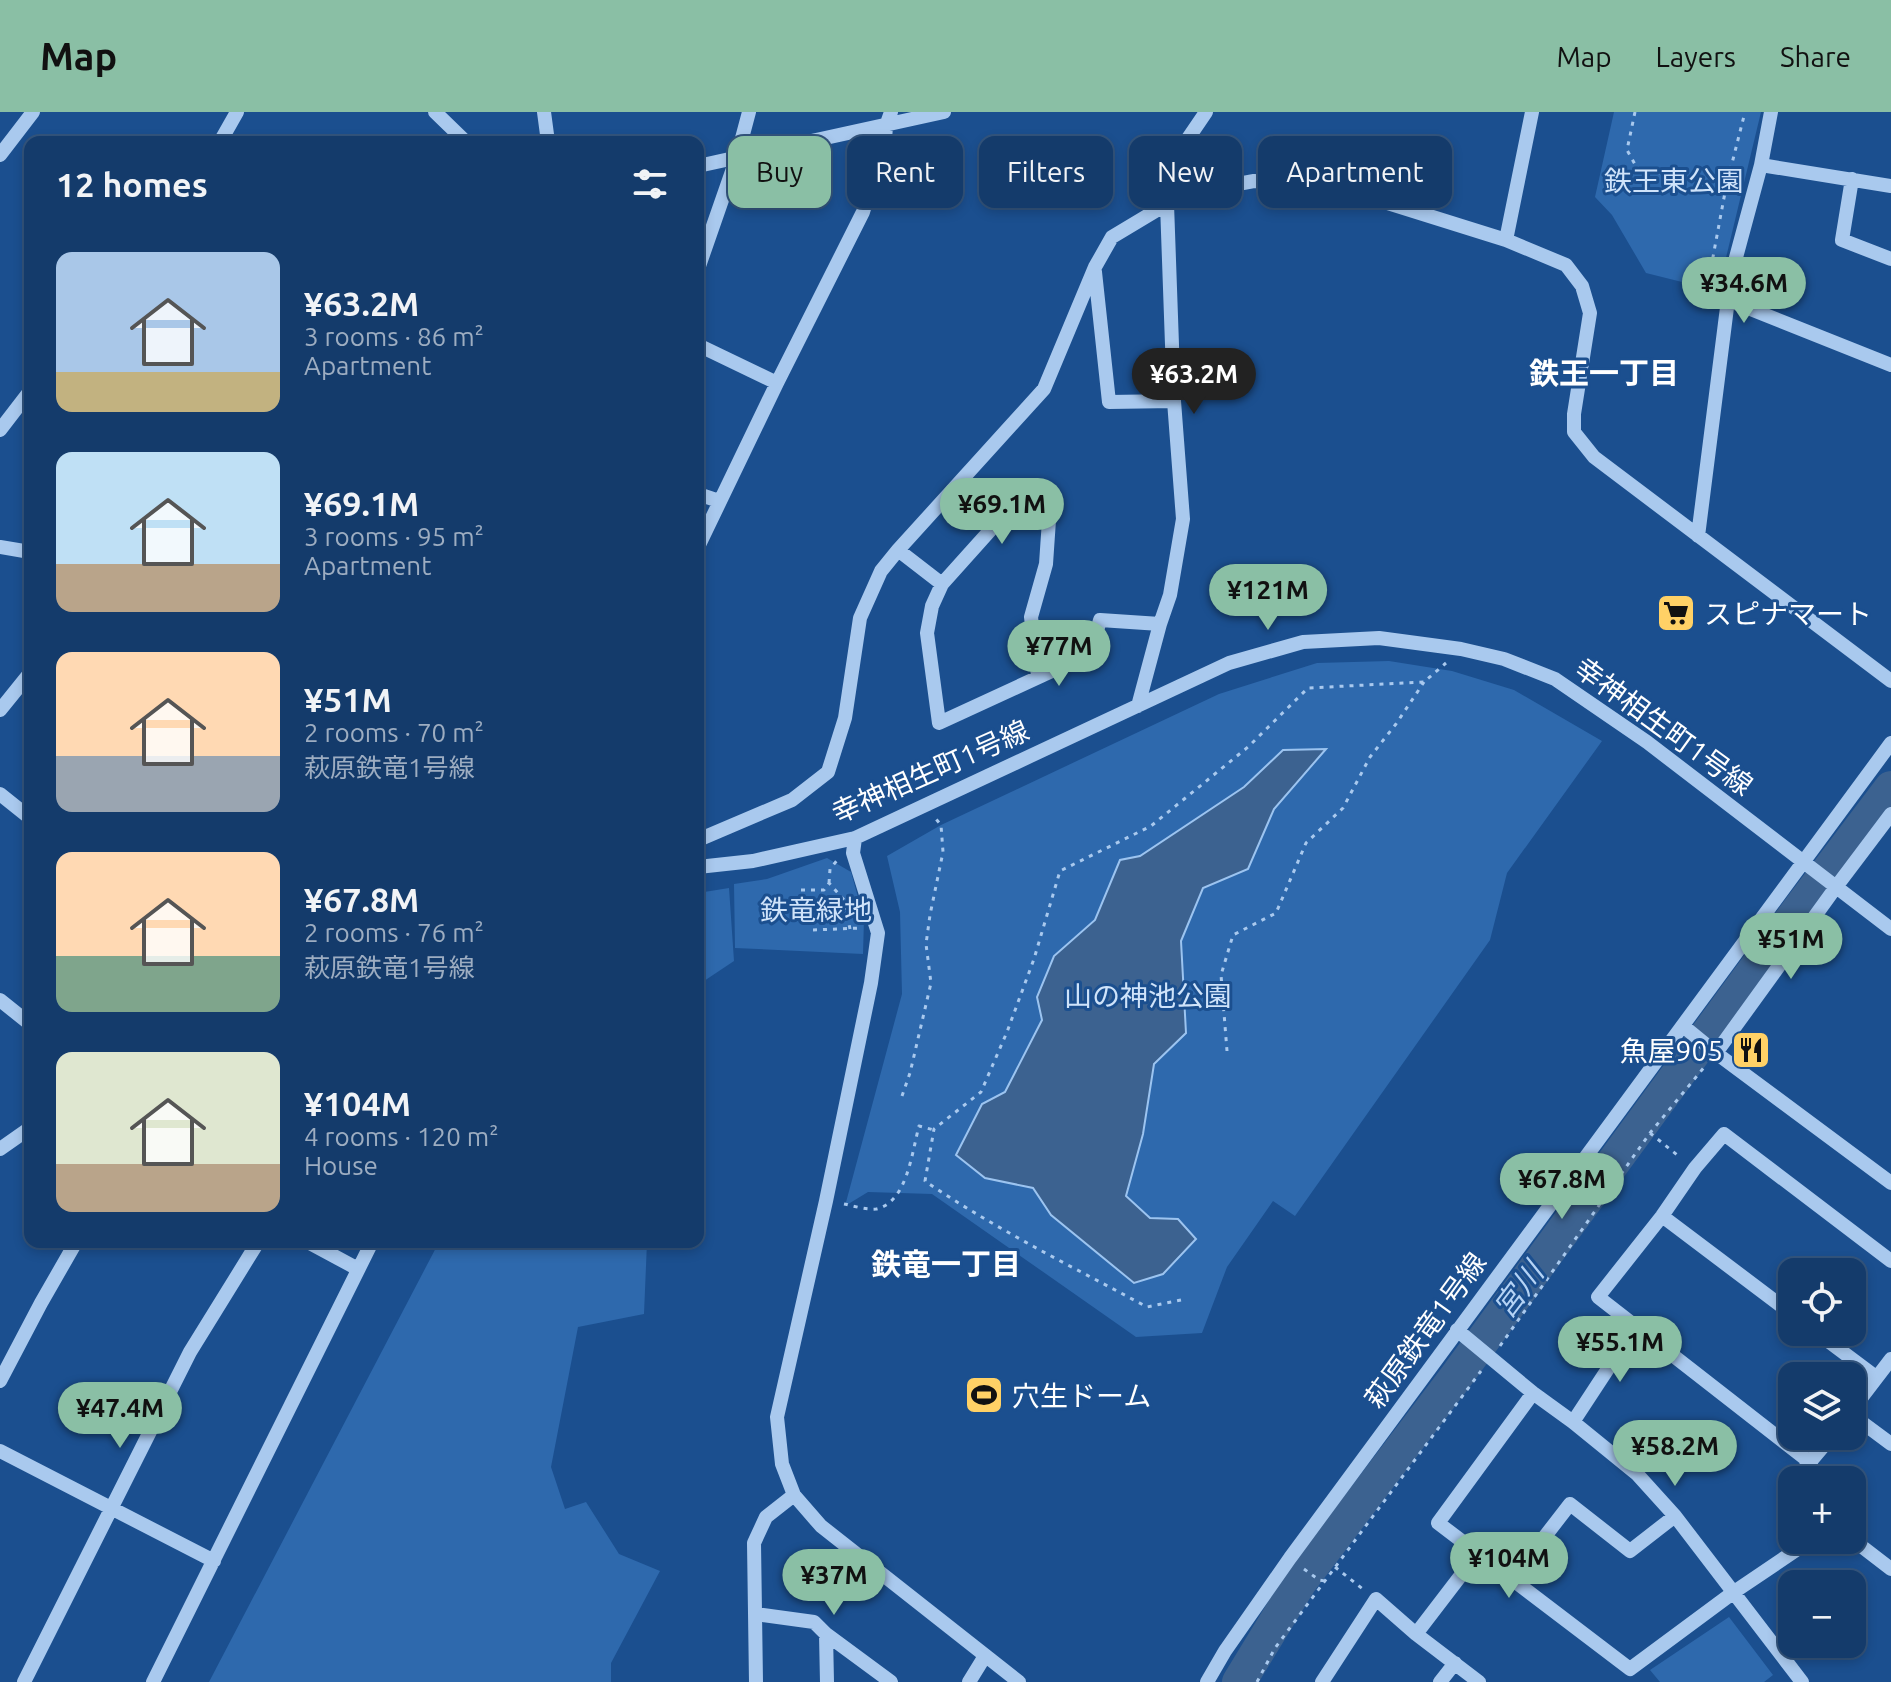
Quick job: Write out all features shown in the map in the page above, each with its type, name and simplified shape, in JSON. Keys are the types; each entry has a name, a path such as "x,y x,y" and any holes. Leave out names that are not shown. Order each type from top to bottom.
{"street":[{"path":"0,155 33,112"},
{"path":"218,112 234,117 223,136"},
{"path":"435,112 460,136"},
{"path":"544,112 547,136"},
{"path":"743,136 749,112"},
{"path":"820,136 888,119 944,112"},
{"path":"1190,136 1206,112"},
{"path":"1506,240 1532,112"},
{"path":"1698,536 1731,276 1761,165 1771,112"},
{"path":"704,534 863,212 885,140 888,119"},
{"path":"704,165 728,159"},
{"path":"1761,165 1891,186"},
{"path":"1852,179 1842,240 1891,259"},
{"path":"704,252 728,183"},
{"path":"1242,183 1327,184 1506,240 1566,265 1582,286 1590,313 1574,432 1594,457 1891,681"},
{"path":"704,837 792,800 828,772 845,718 860,618 881,571 1044,389 1095,267 1112,237 1160,208"},
{"path":"1138,706 1170,595 1183,519 1174,401 1167,208"},
{"path":"1095,267 1109,402 1174,401"},
{"path":"1728,300 1891,365"},
{"path":"704,348 777,383"},
{"path":"0,430 24,399"},
{"path":"704,496 719,501"},
{"path":"1038,676 1031,617 1046,564 1049,520 1021,496 942,584 932,606 927,633 939,723 1091,653 1100,620 1160,624"},
{"path":"0,547 24,551"},
{"path":"898,550 942,584"},
{"name":"幸神相生町1号線","path":"704,866 854,845 925,805 1229,663 1303,642 1379,638 1461,649 1504,659 1555,679 1647,742 1891,929"},
{"path":"0,710 24,680"},
{"name":"萩原鉄竜1号線","path":"1207,1682 1290,1558 1687,1029 1803,861 1891,743"},
{"path":"0,794 24,813"},
{"path":"1712,1050 1891,814"},
{"path":"854,845 878,933 871,983 826,1201 777,1417 782,1464 794,1495 821,1526 1019,1682"},
{"path":"3,1007 24,1019"},
{"path":"1687,1029 1891,1183"},
{"path":"0,1149 24,1132"},
{"path":"1811,1463 1598,1297 1724,1134 1891,1261"},
{"path":"1662,1216 1778,1303"},
{"path":"0,1381 73,1248"},
{"path":"24,1682 190,1352 254,1248"},
{"path":"319,1248 358,1269"},
{"path":"153,1682 369,1248"},
{"path":"1573,1422 1636,1326"},
{"path":"1460,1333 1637,1474 1675,1516 1799,1677 1781,1682"},
{"path":"1835,1346 1876,1377"},
{"path":"1866,1392 1891,1359"},
{"path":"1533,1393 1438,1523 1630,1669 1790,1554"},
{"path":"1866,1423 1891,1444"},
{"path":"1808,1466 1821,1450"},
{"path":"0,1451 214,1561"},
{"path":"756,1682 754,1543 766,1517 794,1495"},
{"path":"1512,1579 1570,1504 1630,1551 1675,1516"},
{"path":"1866,1550 1891,1569"},
{"path":"1416,1634 1478,1553"},
{"path":"1322,1682 1376,1599 1479,1682"},
{"path":"756,1614 814,1622 891,1682"},
{"path":"826,1634 827,1682"},
{"path":"969,1682 985,1656"},
{"path":"1440,1682 1455,1663"}],"path":[{"path":"1635,112 1627,150 1637,168 1726,187"},
{"path":"1731,276 1710,273 1726,187 1745,112"},
{"path":"1227,1051 1221,975 1233,935 1276,913 1306,843 1343,808 1370,757 1424,682 1461,649"},
{"path":"1181,1300 1147,1307 945,1195 925,1181 934,1129 981,1092 1034,959 1060,871 1151,826 1248,747 1308,688 1424,682"},
{"path":"902,1096 931,983 926,944 943,852 941,825 925,805"},
{"path":"801,890 824,890 829,883 830,869 854,845"},
{"path":"829,883 844,900 850,929"},
{"path":"813,930 876,928"},
{"path":"1257,1682 1275,1648 1712,1050"},
{"path":"826,1201 874,1209 892,1203 904,1183 919,1126 934,1129"},
{"path":"1650,1133 1695,1168"},
{"path":"1335,1567 1376,1599"},
{"path":"1319,1580 1325,1581"}],"green space":[{"name":"鉄王東公園","path":"1614,112 1761,112 1718,291 1646,273 1612,215 1595,197"},
{"name":"山の神池公園","path":"1389,661 1452,671 1514,690 1602,741 1507,873 1490,940 1295,1216 1273,1201 1227,1267 1202,1333 1136,1337 932,1194 868,1192 845,1206 902,994 900,912 887,856 941,825 1219,694 1317,663"},
{"name":"鉄竜緑地","path":"827,858 851,872 864,919 863,954 735,948 734,884 767,879"},
{"path":"729,888 734,961 704,981 704,892"},
{"path":"436,1248 647,1248 644,1314 578,1327 551,1467 565,1509 586,1502 619,1554 660,1571 611,1663 611,1682 209,1682"},
{"path":"1729,1617 1773,1675 1764,1682 1660,1682 1650,1670"}],"shaded area":[{"path":"1326,749 1274,809 1248,869 1203,888 1181,941 1186,1033 1154,1064 1143,1134 1126,1196 1150,1218 1178,1219 1196,1239 1163,1274 1134,1283 1051,1215 1033,1188 985,1178 956,1155 982,1104 1005,1092 1042,1020 1037,997 1054,956 1095,920 1120,860 1140,856 1244,787 1283,750"}],"waterway":[{"name":"宮川","path":"1239,1682 1300,1582 1456,1377 1891,788"}],"place":[{"name":"スピナマート","path":"1676,613"},
{"name":"魚屋905","path":"1751,1050"},
{"name":"穴生ドーム","path":"984,1395"}],"district":[{"name":"鉄王一丁目","path":"1604,373"},
{"name":"鉄竜一丁目","path":"946,1264"}]}
